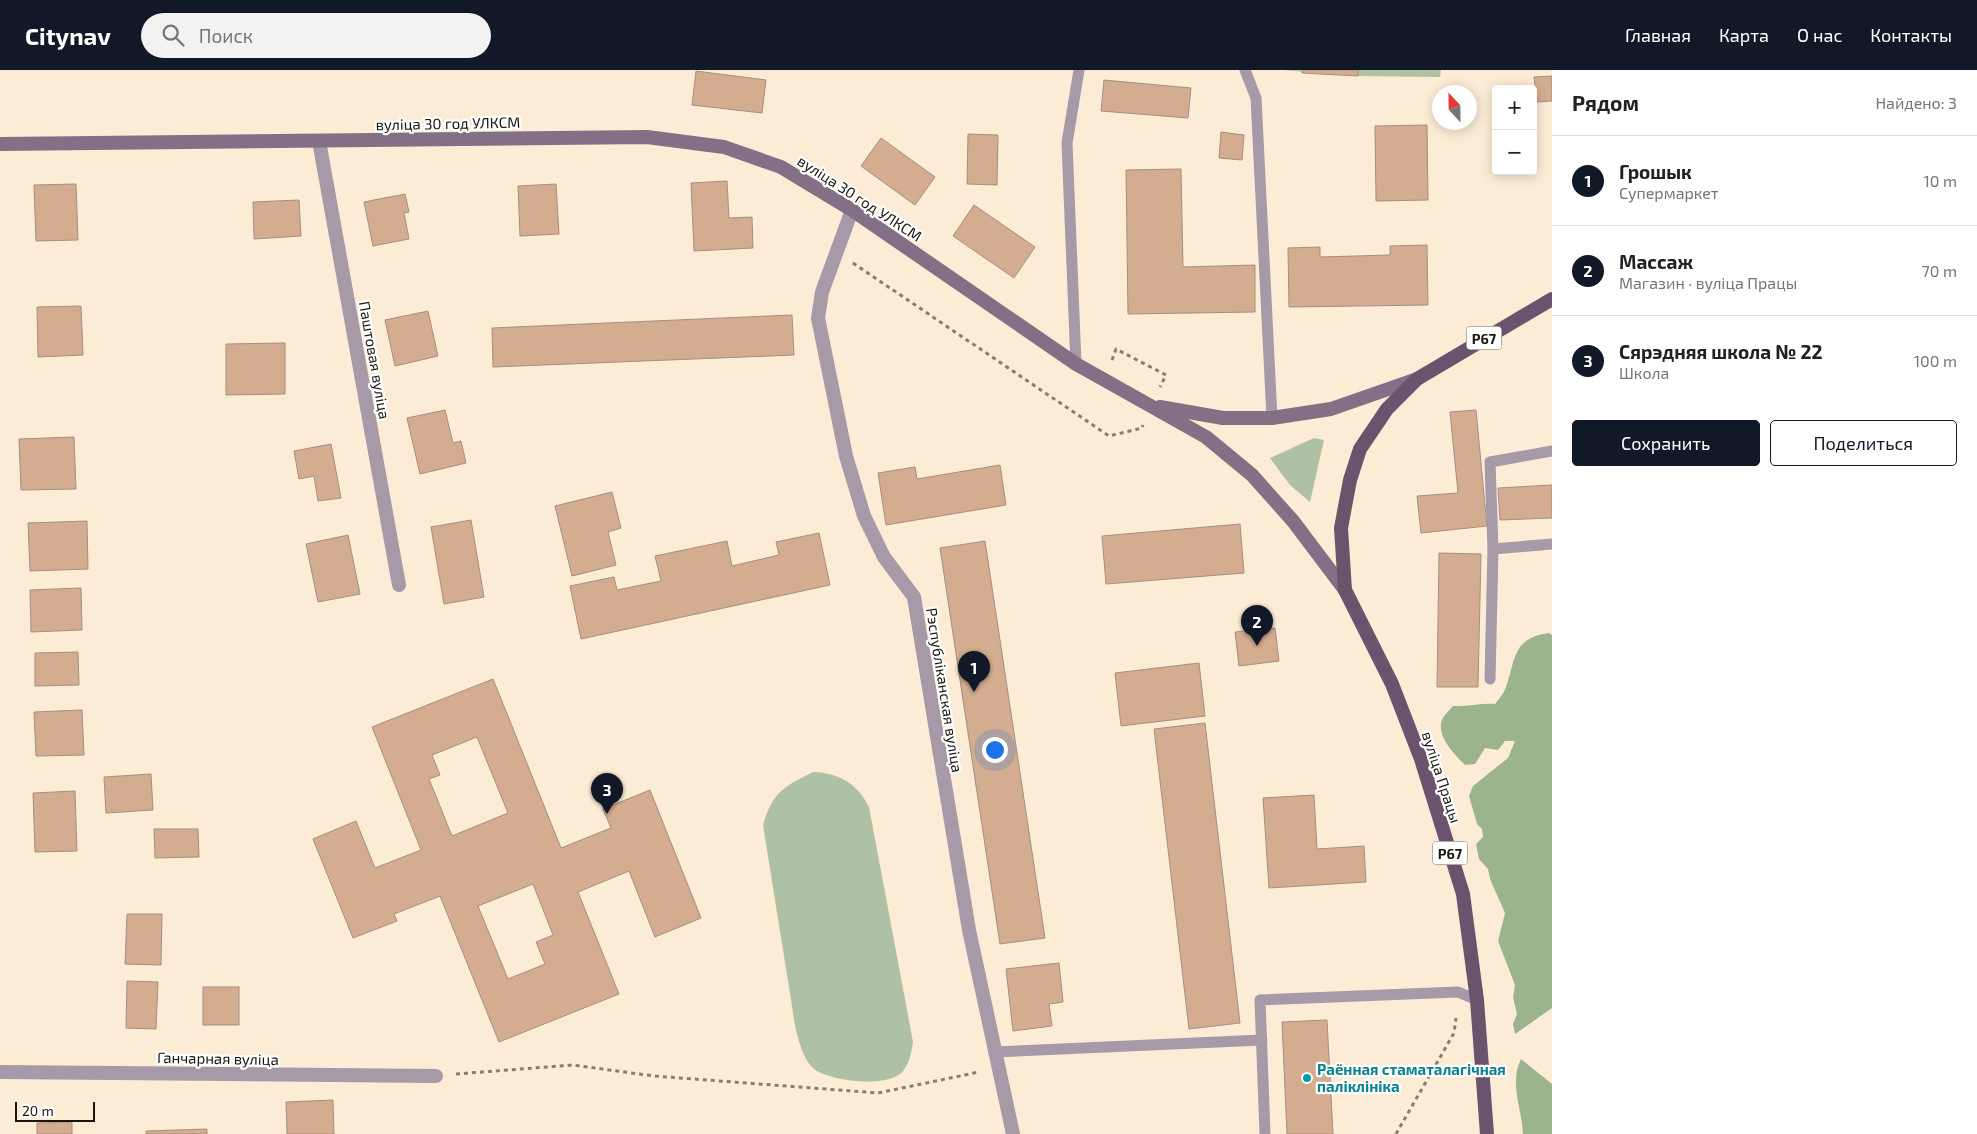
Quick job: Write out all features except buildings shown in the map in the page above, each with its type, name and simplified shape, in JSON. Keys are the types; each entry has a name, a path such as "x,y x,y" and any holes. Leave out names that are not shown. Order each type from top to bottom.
{"main road":[{"name":"вуліца 30 год УЛКСМ","path":"0,144 647,137 714,146 781,167 852,210 1076,364 1206,437 1252,475 1293,522 1345,590"},
{"name":"Р67","path":"1345,590 1341,528 1350,480 1360,449 1387,409 1417,379 1552,298"},
{"path":"1151,405 1223,418 1272,418 1331,409 1417,379"},
{"name":"вуліца Працы","path":"1345,590 1392,684 1421,759 1463,894 1477,1000 1487,1134"}],"street":[{"name":"Паштовая вуліца","path":"318,140 399,585"},
{"name":"Рэспубліканская вуліца","path":"852,210 822,292 818,318 846,456 864,516 884,557 914,597 969,930 1012,1134"},
{"name":"Ганчарная вуліца","path":"0,1072 436,1076"}],"lane":[{"path":"1076,364 1067,143 1079,70"},
{"path":"1245,70 1256,98 1272,418"},
{"path":"1490,679 1493,549 1490,462 1552,451"},
{"path":"1493,549 1552,544"},
{"path":"1265,1134 1260,1000 1458,992 1477,1000"},
{"path":"994,1052 1262,1040"}],"path":[{"path":"1396,1134 1454,1033 1458,992"},
{"path":"436,1076 573,1065 654,1076 878,1093 999,1068"}],"green space":[{"path":"1282,70 1441,70 1440,77 1358,76"},
{"path":"1314,438 1324,440 1310,502 1290,485 1270,458"},
{"path":"1549,633 1552,635 1552,1008 1515,1034 1513,1024 1517,1014 1513,997 1515,985 1498,941 1505,913 1490,879 1488,869 1479,859 1476,844 1483,837 1482,829 1477,824 1469,796 1473,786 1508,758 1515,741 1505,741 1498,750 1485,748 1475,764 1465,765 1447,744 1441,731 1441,724 1444,716 1453,706 1495,704 1505,689 1517,651 1528,640"},
{"path":"813,772 839,777 846,781 859,792 869,807 913,1042 910,1057 903,1071 896,1077 885,1080 846,1080 814,1069 805,1056 796,1031 763,825 771,805 780,792"},
{"path":"1521,1059 1552,1084 1552,1134 1523,1134 1516,1087 1516,1077"}],"place":[{"name":"Массаж","path":"1257,646"},
{"name":"Грошык","path":"974,692"},
{"name":"Сярэдняя школа № 22","path":"607,814"},
{"name":"Раённая стаматалагічная паліклініка","path":"1307,1078"}]}
